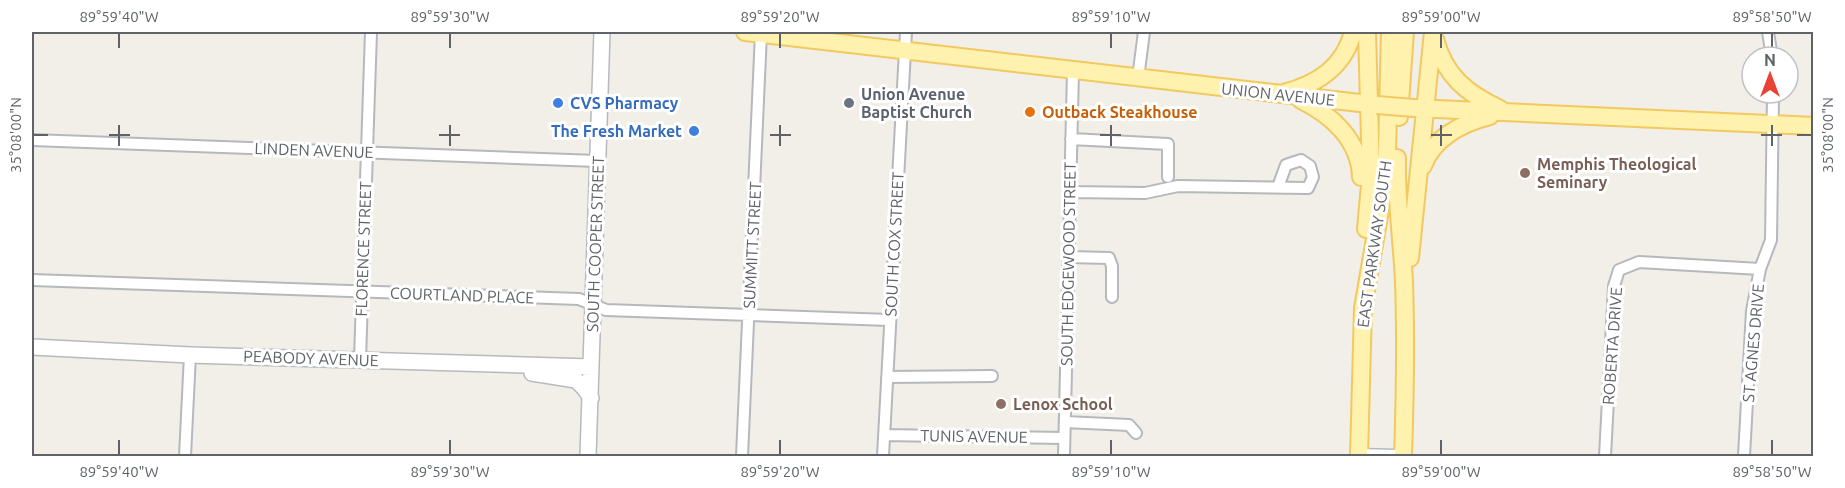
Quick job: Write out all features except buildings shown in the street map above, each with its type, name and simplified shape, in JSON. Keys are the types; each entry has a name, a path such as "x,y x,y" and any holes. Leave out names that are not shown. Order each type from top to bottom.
{"main road":[{"name":"SOUTH COOPER STREET","path":"588,456 602,32"},
{"name":"UNION AVENUE","path":"753,32 1372,105 1814,126"},
{"path":"1285,95 1331,72 1344,56 1353,32"},
{"path":"1364,245 1371,189 1372,105 1367,32"},
{"name":"EAST PARKWAY SOUTH","path":"1359,456 1363,308 1384,187 1390,32"},
{"name":"EAST PARKWAY SOUTH","path":"1403,456 1406,361 1396,186 1405,32"},
{"path":"1404,309 1418,178 1419,108 1433,32"},
{"path":"1433,32 1448,72 1464,88 1506,112"},
{"path":"1285,95 1315,107 1342,130 1355,148 1361,165 1364,245 1363,308"},
{"path":"1418,178 1425,159 1438,142 1458,128 1477,119 1506,112"},
{"name":"PEABODY AVENUE","path":"32,347 190,355 591,367"},
{"path":"508,364 514,370 576,380 591,399"}],"street":[{"name":"FLORENCE STREET","path":"360,359 371,32"},
{"name":"SUMMITT STREET","path":"742,456 748,316 753,32"},
{"name":"SOUTH COX STREET","path":"883,456 906,32"},
{"path":"1138,78 1144,32"},
{"name":"SOUTH EDGEWOOD STREET","path":"1064,456 1073,71"},
{"name":"ST AGNES DRIVE","path":"1744,456 1752,311 1760,269 1771,240 1773,105"},
{"path":"1071,139 1168,144 1167,177"},
{"name":"LINDEN AVENUE","path":"32,140 597,161"},
{"path":"1070,192 1145,193 1178,186 1278,187"},
{"path":"1068,257 1097,257 1112,260 1112,297"},
{"name":"ROBERTA DRIVE","path":"1605,456 1614,286 1619,270 1639,262 1760,269"},
{"name":"COURTLAND PLACE","path":"32,280 579,299 606,310 889,320"},
{"path":"185,456 190,355"},
{"path":"887,378 992,376"},
{"path":"1065,422 1129,425 1136,432"},
{"name":"TUNIS AVENUE","path":"884,435 1064,438"},
{"path":"1359,456 1396,456"}],"place":[{"name":"CVS Pharmacy","path":"558,103"},
{"name":"Union Avenue Baptist Church","path":"849,103"},
{"name":"Outback Steakhouse","path":"1030,112"},
{"name":"The Fresh Market","path":"694,131"},
{"name":"Memphis Theological Seminary","path":"1525,173"},
{"name":"Lenox School","path":"1001,404"}]}
